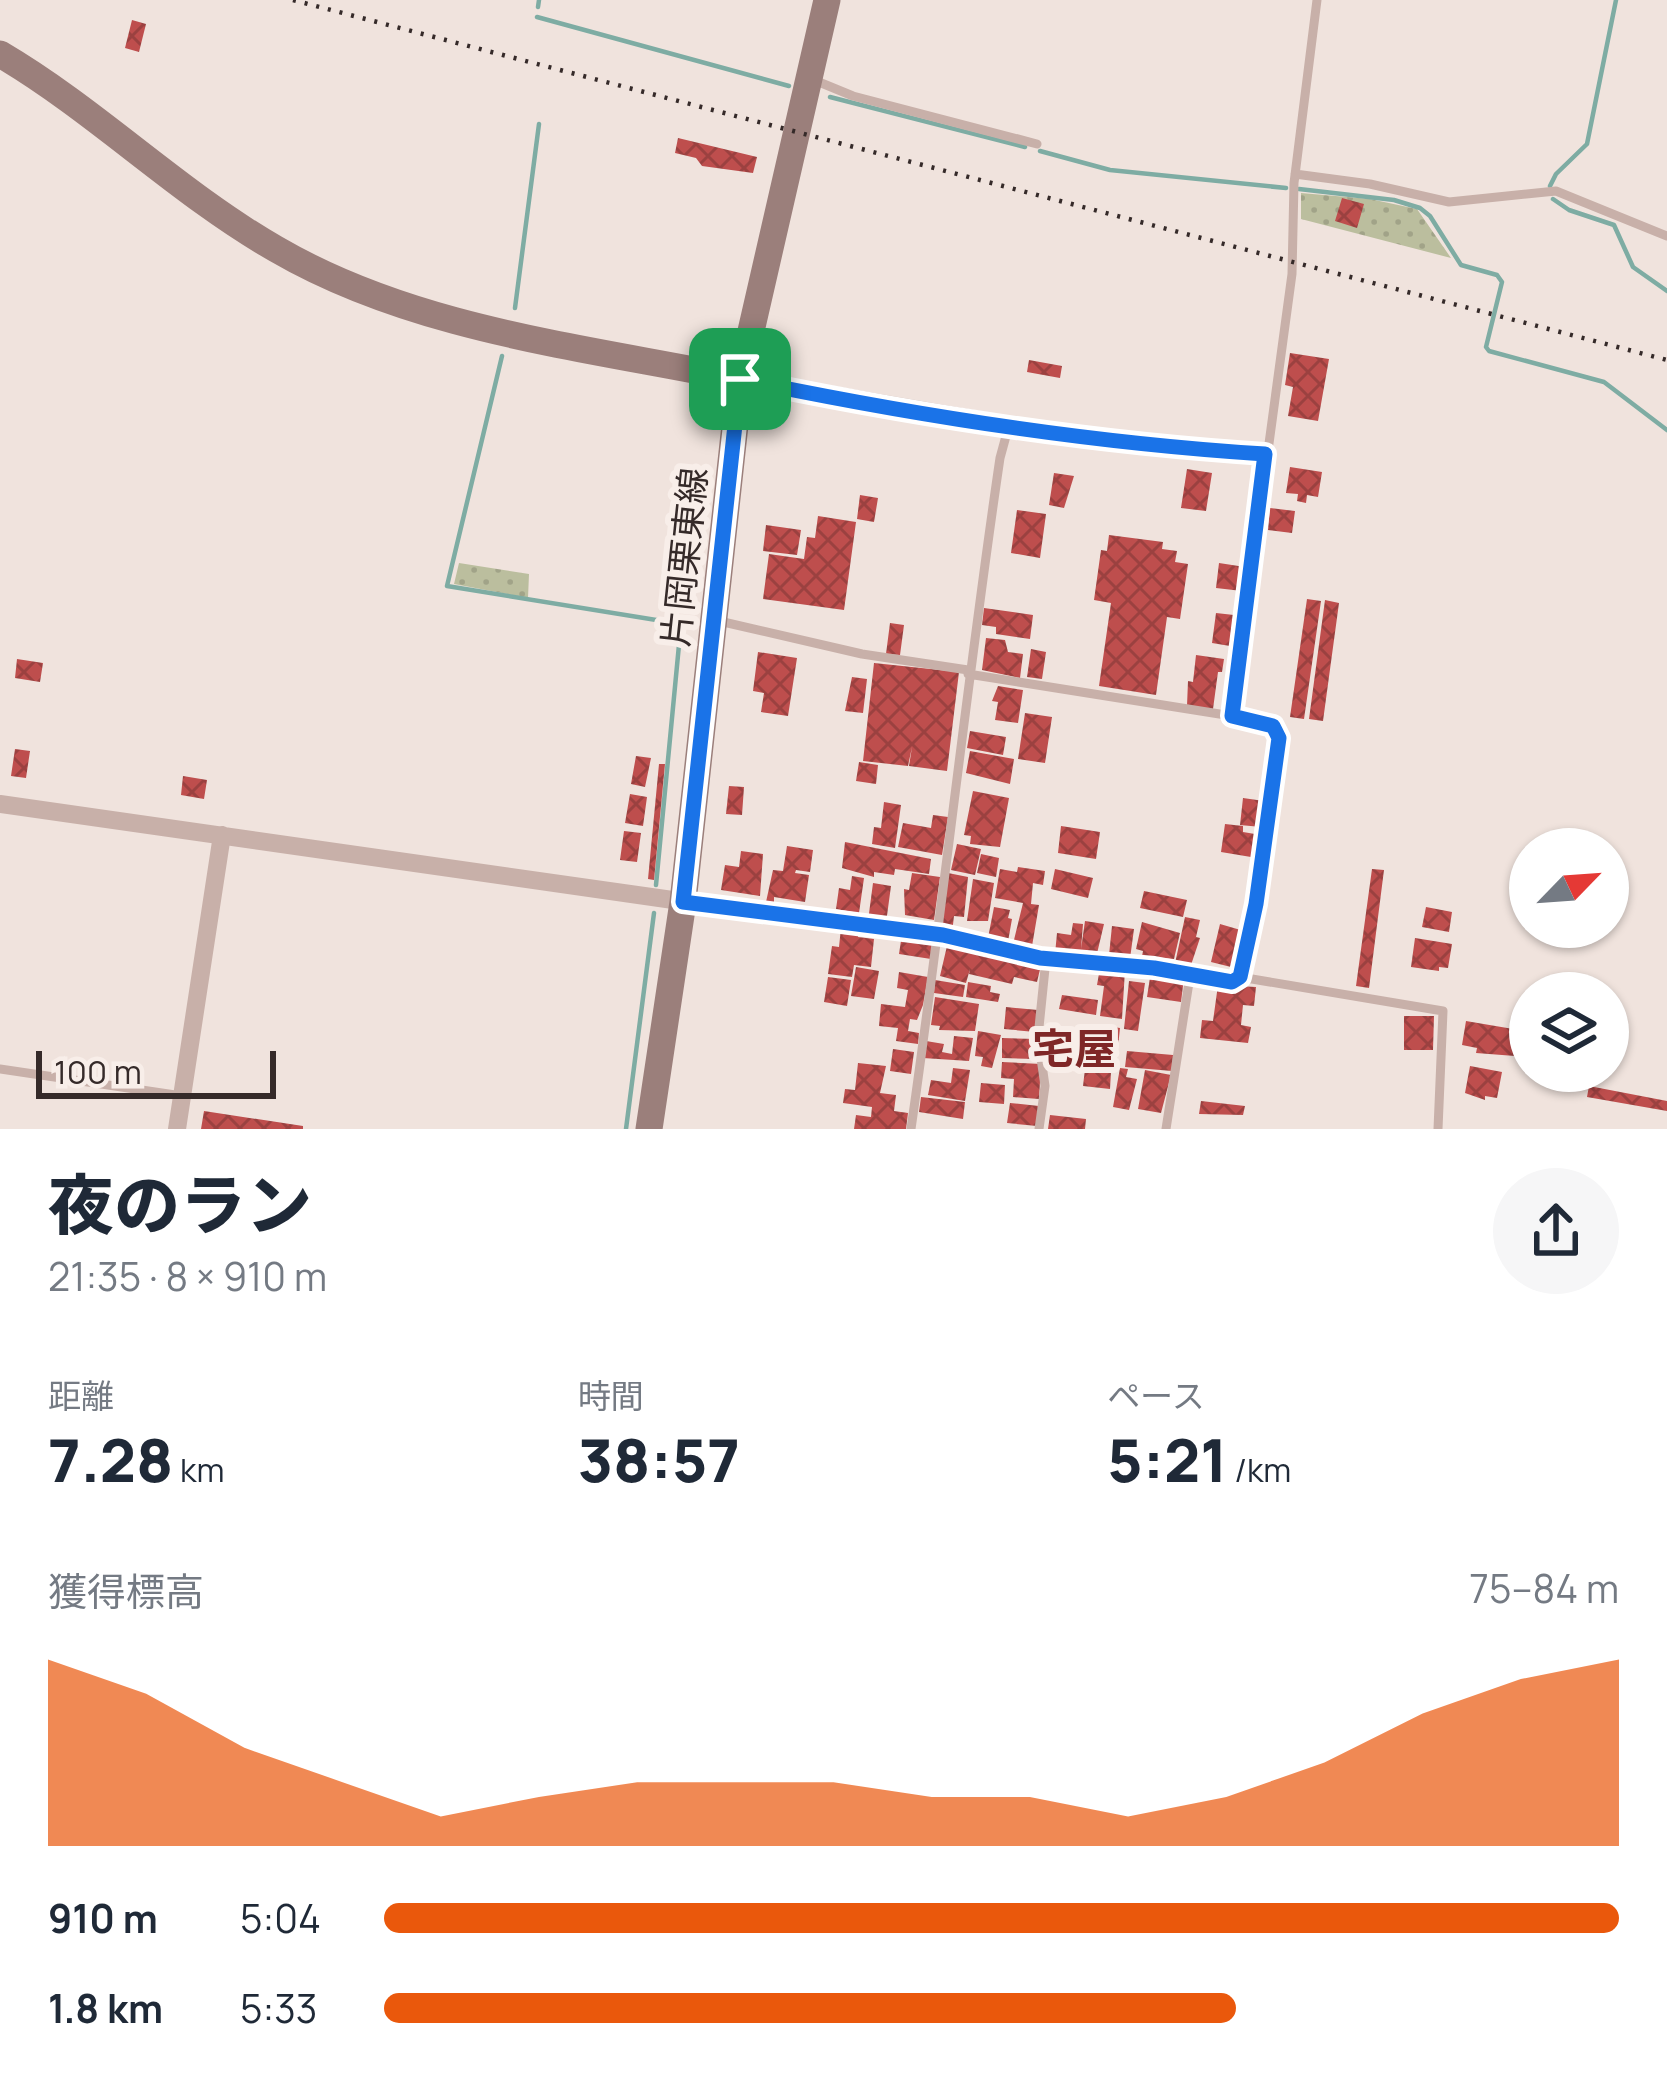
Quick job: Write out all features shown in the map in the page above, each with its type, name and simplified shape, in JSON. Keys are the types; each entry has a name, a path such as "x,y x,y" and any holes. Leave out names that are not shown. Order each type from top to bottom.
{"main road":[{"name":"片岡栗東線","path":"650,1129 683,902 740,379 827,0"},
{"path":"0,54 86,109 248,232 362,291 499,330 740,379"}],"street":[{"path":"740,379 1009,425"},
{"path":"0,804 757,912"},
{"path":"177,1129 222,835"}],"lane":[{"path":"1232,716 1292,274 1295,174 1317,0"},
{"path":"809,78 853,96 1037,144"},
{"path":"1295,174 1449,202 1556,191 1667,236"},
{"path":"911,1129 968,672 1009,425 1174,448 1265,454"},
{"path":"714,620 862,654 1273,726 1279,738 1256,904 1240,977"},
{"path":"757,912 937,935 1046,959 1137,966 1232,982 1240,977 1443,1011 1438,1129"},
{"path":"1039,1129 1045,1085 1038,1036 1046,959"},
{"path":"1166,1129 1190,976"},
{"path":"0,1069 182,1096"}],"green space":[{"path":"1301,193 1417,209 1451,258 1301,219"},
{"path":"459,563 529,574 528,598 454,584"}],"building":[{"path":"132,20 146,24 139,52 125,48"},
{"path":"678,138 757,157 753,173 702,166 696,158 675,153"},
{"path":"1342,198 1364,204 1357,228 1335,221"},
{"path":"1290,353 1329,359 1318,421 1288,416 1293,387 1285,385"},
{"path":"1029,360 1062,366 1060,378 1027,372"},
{"path":"1290,467 1322,472 1318,497 1307,495 1306,503 1297,501 1298,494 1286,493"},
{"path":"1187,469 1212,473 1206,511 1181,508"},
{"path":"1054,473 1074,476 1064,508 1049,505"},
{"path":"860,495 878,498 874,522 857,519"},
{"path":"1270,508 1295,511 1292,533 1268,530"},
{"path":"1017,510 1046,514 1040,558 1011,553"},
{"path":"818,516 856,522 844,610 763,599 769,554 804,559 807,537 815,538"},
{"path":"766,525 801,530 797,555 763,551"},
{"path":"1109,535 1163,542 1162,549 1177,551 1175,562 1188,564 1180,619 1167,617 1156,695 1099,686 1111,603 1094,600 1101,550 1107,551"},
{"path":"1219,563 1245,567 1242,591 1216,588"},
{"path":"1307,599 1321,601 1304,719 1290,717"},
{"path":"1325,600 1339,603 1323,721 1309,719"},
{"path":"984,608 1033,615 1030,639 996,634 996,627 982,625"},
{"path":"1216,613 1234,615 1230,646 1212,643"},
{"path":"890,623 904,625 900,655 886,654"},
{"path":"986,638 1005,640 1008,652 1023,654 1020,678 982,670"},
{"path":"1031,649 1046,652 1042,679 1027,677"},
{"path":"758,652 797,658 788,716 761,712 764,693 753,691"},
{"path":"1196,655 1224,659 1213,709 1187,706"},
{"path":"17,659 43,663 40,682 15,678"},
{"path":"874,663 959,672 947,771 909,766 912,747 908,766 863,761"},
{"path":"852,677 867,679 863,713 845,711"},
{"path":"998,686 1023,690 1018,723 995,720 998,702 992,701"},
{"path":"1025,713 1052,717 1045,763 1018,759"},
{"path":"970,731 1006,737 1003,755 967,748"},
{"path":"15,749 30,751 26,778 11,776"},
{"path":"970,751 1014,759 1010,784 966,773"},
{"path":"636,756 651,758 645,787 631,784"},
{"path":"859,762 878,765 876,784 856,781"},
{"path":"659,764 665,764 654,880 648,879"},
{"path":"183,776 207,780 204,799 181,795"},
{"path":"729,786 744,787 742,815 726,814"},
{"path":"973,791 1009,798 1000,847 970,844 971,836 964,835"},
{"path":"630,794 647,797 643,826 625,823"},
{"path":"1243,798 1264,801 1261,827 1240,825"},
{"path":"884,802 901,805 895,848 872,844 874,827 881,828"},
{"path":"933,815 948,817 942,855 898,847 903,823 931,828"},
{"path":"1225,824 1243,826 1243,832 1255,834 1251,857 1221,852"},
{"path":"1061,826 1100,832 1096,859 1058,853"},
{"path":"624,831 641,833 637,862 620,860"},
{"path":"845,842 931,859 929,874 895,869 894,875 874,872 874,877 842,868"},
{"path":"957,844 981,849 975,875 951,870"},
{"path":"787,846 813,850 810,872 795,873 809,875 805,902 774,897 774,903 766,902 773,870 783,871"},
{"path":"741,851 763,854 760,896 721,890 725,865 739,867"},
{"path":"981,854 999,858 996,877 977,873"},
{"path":"1018,867 1045,871 1043,885 1033,883 1031,904 1039,905 1031,952 1014,950 1013,944 1023,903 995,898 1000,869 1017,872"},
{"path":"1055,869 1093,878 1088,898 1051,889"},
{"path":"1372,869 1384,870 1369,988 1356,986"},
{"path":"912,873 940,877 934,920 905,915 904,889 909,890"},
{"path":"948,873 968,877 964,917 954,916 952,933 941,931"},
{"path":"852,876 864,878 859,913 836,909 839,888 850,890"},
{"path":"973,879 994,883 988,921 967,921"},
{"path":"873,883 891,886 886,923 868,921"},
{"path":"1144,891 1187,900 1183,917 1140,908"},
{"path":"994,907 1010,910 1007,947 987,943"},
{"path":"1426,907 1452,912 1449,932 1422,927"},
{"path":"1185,917 1200,920 1196,937 1200,938 1189,971 1174,968"},
{"path":"1085,921 1104,924 1095,962 1055,954 1057,933 1071,935 1073,923 1083,924 1081,949"},
{"path":"1142,922 1180,933 1174,959 1142,956 1143,951 1136,949"},
{"path":"1220,924 1244,931 1235,968 1211,962"},
{"path":"1112,926 1134,929 1129,966 1098,963 1099,954 1109,955"},
{"path":"841,928 859,930 858,937 874,939 871,967 854,965 852,977 828,974 832,946 839,947"},
{"path":"902,934 934,939 931,959 899,954"},
{"path":"942,938 1042,961 1037,982 1014,977 1012,984 969,974 970,969 966,983 940,976 947,946 940,945"},
{"path":"1415,938 1452,944 1448,968 1411,967"},
{"path":"856,967 879,971 874,999 851,996"},
{"path":"1100,968 1125,970 1122,1019 1100,1016 1104,986 1097,985"},
{"path":"1151,971 1184,978 1181,1002 1147,997"},
{"path":"899,972 928,977 923,1005 917,1020 910,1019 908,1031 919,1033 918,1044 896,1041 898,1028 879,1026 881,1004 905,1007 908,990 897,988"},
{"path":"828,977 851,980 847,1006 824,1002"},
{"path":"935,980 965,985 963,997 934,993"},
{"path":"1129,981 1145,983 1138,1031 1124,1029"},
{"path":"968,982 991,986 990,992 1000,994 998,1002 966,997"},
{"path":"1218,985 1256,987 1254,1006 1243,1005 1241,1025 1251,1027 1248,1043 1200,1038 1202,1020 1213,1021"},
{"path":"1062,995 1098,1000 1096,1015 1059,1009"},
{"path":"935,997 979,1004 975,1031 939,1030 940,1026 931,1025"},
{"path":"1006,1007 1038,1010 1035,1032 1004,1029"},
{"path":"1404,1016 1434,1016 1433,1050 1404,1050"},
{"path":"1466,1021 1509,1028 1509,1056 1476,1053 1477,1048 1462,1045"},
{"path":"1095,1024 1120,1028 1116,1066 1090,1063"},
{"path":"978,1031 1001,1035 992,1068 981,1066 983,1057 975,1056"},
{"path":"954,1036 973,1038 969,1061 923,1058 926,1041 944,1044 942,1052 952,1054"},
{"path":"1002,1038 1036,1039 1035,1059 1002,1058"},
{"path":"1053,1041 1082,1044 1080,1064 1051,1060"},
{"path":"893,1049 914,1052 911,1074 890,1071"},
{"path":"1127,1051 1173,1055 1172,1071 1125,1067"},
{"path":"1002,1062 1041,1064 1039,1099 1013,1097 1014,1079 1001,1078"},
{"path":"858,1063 886,1066 880,1093 896,1095 894,1111 908,1113 906,1129 854,1129 856,1115 871,1117 872,1107 843,1103 845,1089 855,1090"},
{"path":"1470,1066 1502,1072 1497,1098 1485,1096 1485,1100 1465,1093"},
{"path":"953,1068 970,1070 965,1101 928,1095 931,1080 951,1083"},
{"path":"1120,1068 1128,1069 1126,1077 1137,1079 1129,1110 1113,1107"},
{"path":"1085,1069 1111,1072 1110,1089 1083,1086"},
{"path":"1145,1070 1171,1075 1161,1113 1138,1109"},
{"path":"981,1083 1005,1085 1004,1104 979,1102"},
{"path":"1588,1092 1620,1092 1667,1101 1667,1111 1587,1097"},
{"path":"921,1097 965,1102 963,1119 919,1112"},
{"path":"1201,1101 1245,1106 1243,1115 1199,1114"},
{"path":"1010,1103 1039,1106 1037,1126 1007,1123"},
{"path":"204,1111 303,1126 303,1129 201,1129"},
{"path":"1050,1115 1086,1119 1085,1129 1048,1129"}],"waterway":[{"path":"538,7 539,0"},
{"path":"1550,186 1587,144 1616,0"},
{"path":"537,17 789,86"},
{"path":"830,97 1025,147"},
{"path":"515,308 539,124"},
{"path":"1040,151 1110,170 1286,188"},
{"path":"1299,189 1394,200 1420,208 1461,265 1497,275 1502,282 1486,347 1489,351 1604,382 1667,430"},
{"path":"1553,199 1569,210 1614,225 1633,267 1667,291"},
{"path":"502,356 447,586 681,624 656,885"},
{"path":"626,1129 654,913"}],"railway":[{"path":"293,0 1667,360"}],"district":[{"name":"宅屋","path":"1074,1048"}],"route":[{"path":"740,379 1009,425 1174,448 1265,454 1232,716 1273,726 1279,738 1256,904 1240,977 1232,982 1154,968 1040,958 943,935 683,902 740,379"}]}
